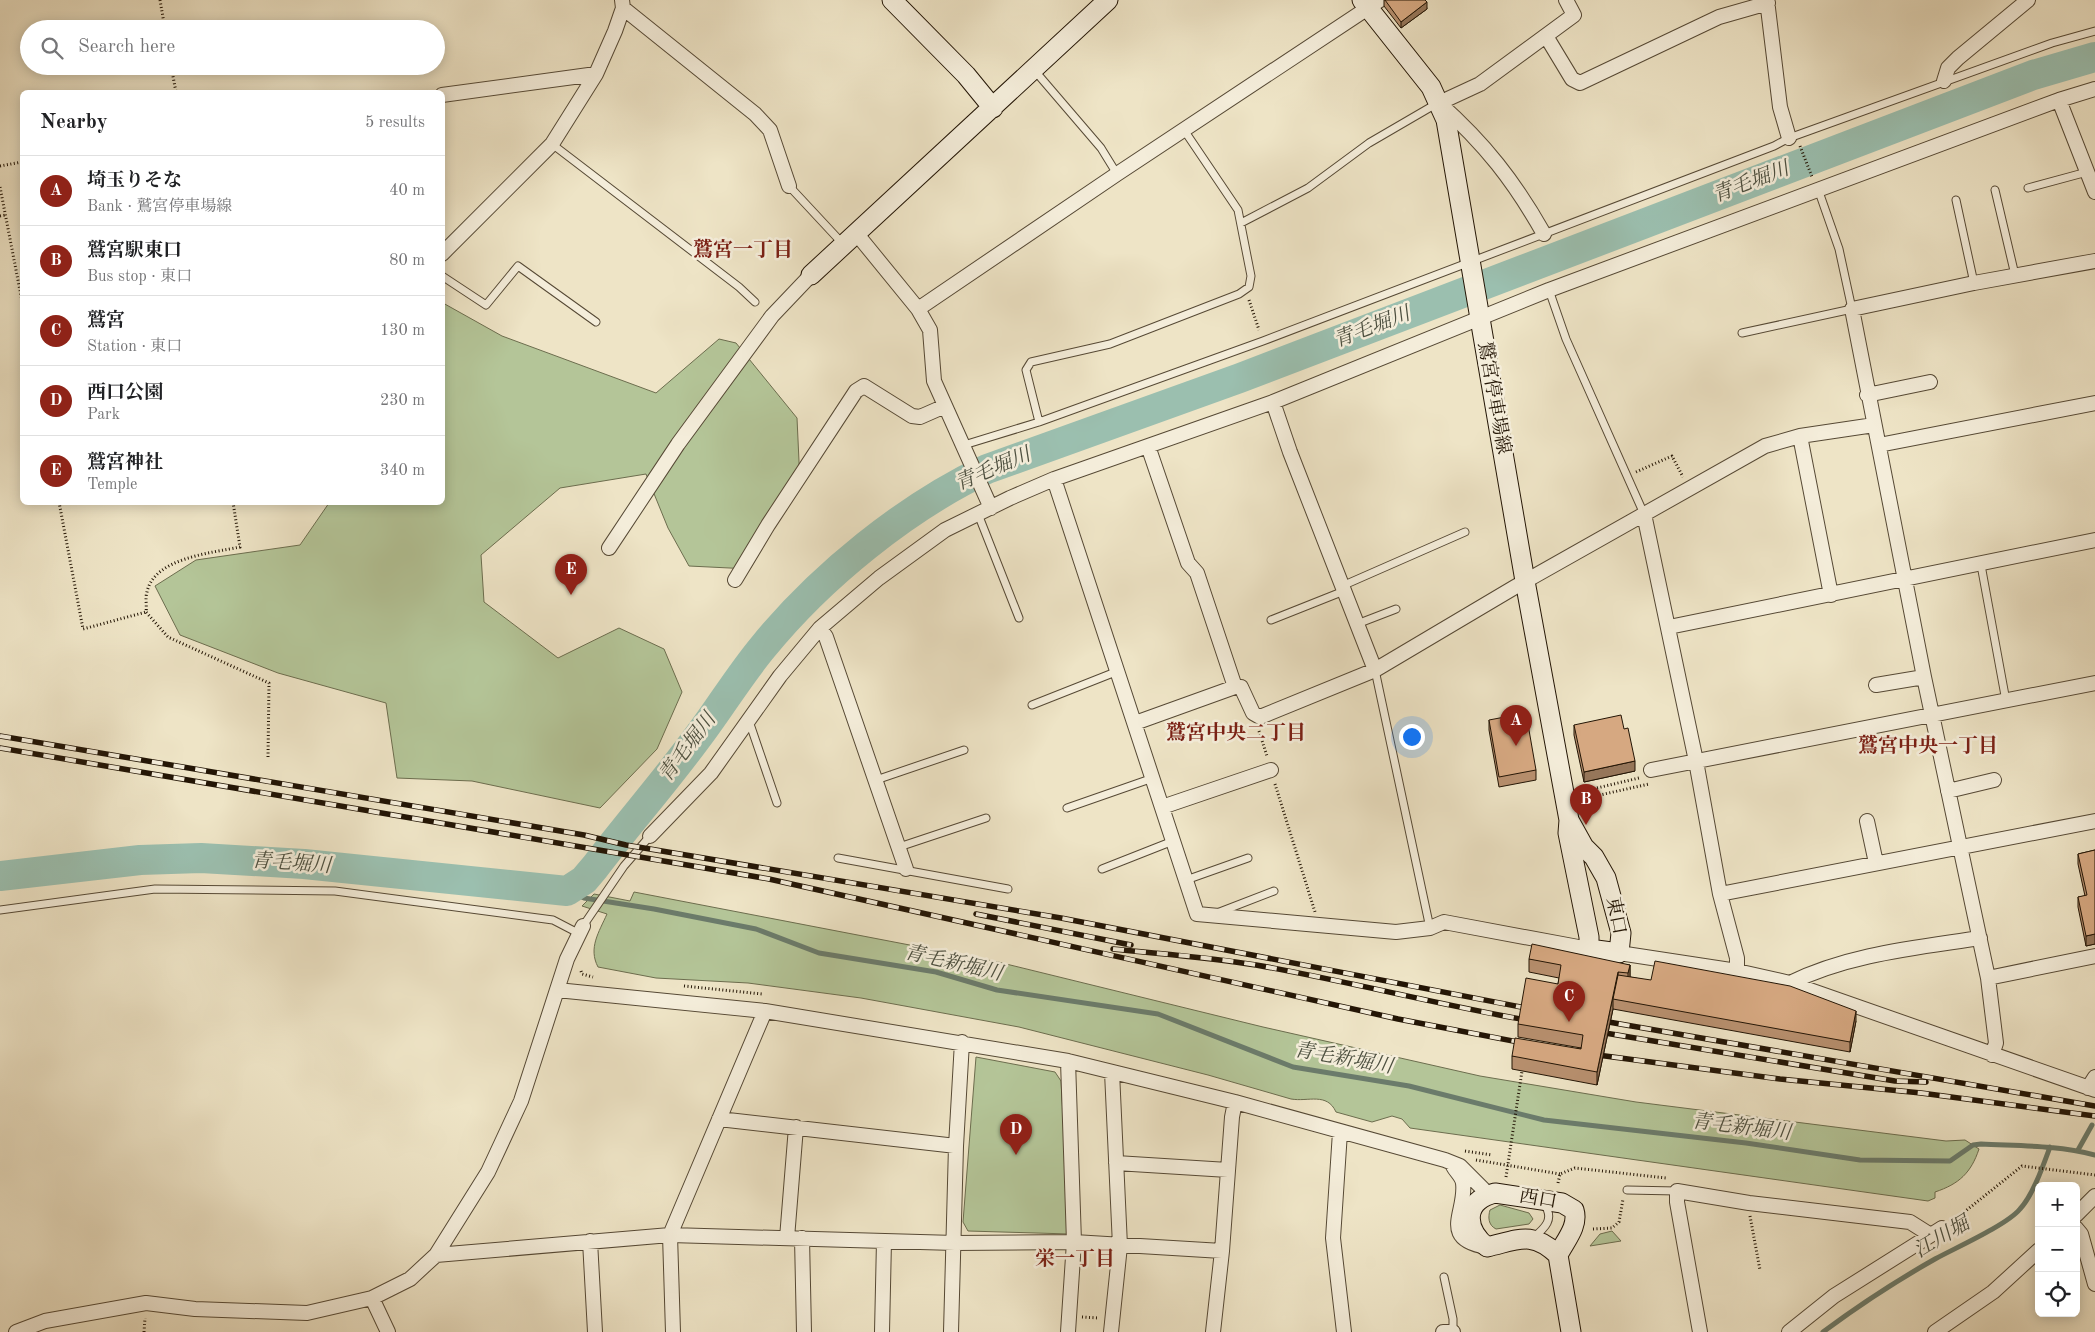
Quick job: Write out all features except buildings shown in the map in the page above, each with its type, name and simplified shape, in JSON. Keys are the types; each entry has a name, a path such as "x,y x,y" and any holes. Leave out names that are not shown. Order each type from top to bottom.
{"street":[{"path":"892,0 966,75 994,108"},
{"path":"609,548 678,444 772,316 811,275 994,108 1108,0"},
{"path":"1544,234 1519,189 1482,144 1439,102 1480,84 1574,15 1566,0"},
{"path":"1944,81 1948,68 2028,0"},
{"path":"1546,36 1572,79 1580,83 1718,17 1768,1 1780,107 1794,140"},
{"path":"918,309 1370,3"},
{"name":"鷲宮停車場線","path":"1370,3 1431,87 1439,102 1450,140 1478,314 1569,820"},
{"path":"445,251 552,144 596,74 616,31 622,4 755,114 770,130 789,186"},
{"path":"445,95 596,74"},
{"path":"650,836 699,787 780,676 820,628 856,596 930,540 986,506 1054,479 1272,402 1478,314 1550,290 1816,186 2095,89"},
{"path":"2059,100 2095,192"},
{"path":"850,239 918,309 930,330 934,381 965,448 986,506"},
{"path":"1992,1055 1996,1042 1988,978 1924,677 1852,309 1974,283 2095,261"},
{"path":"1868,396 1930,382"},
{"path":"735,580 856,390 864,386 912,416 920,417 945,406"},
{"path":"1272,402 1375,670"},
{"path":"1879,445 2095,403"},
{"path":"1135,723 1235,687 1241,687 1256,716 1269,714 1375,670 1525,581 1765,446 1800,436 1874,425"},
{"path":"1800,436 1831,595"},
{"path":"1148,446 1188,563 1197,573 1235,687"},
{"path":"1054,479 1197,914 1396,932 1430,928 1444,922 1589,949"},
{"path":"1644,514 1696,761 1720,894 1737,958 1737,971"},
{"path":"1668,627 1981,565 2095,540"},
{"path":"820,628 826,637 906,869"},
{"path":"1876,685 1924,677"},
{"path":"1652,777 1696,761 2095,683"},
{"path":"1162,807 1271,770"},
{"path":"1948,791 1994,780"},
{"name":"東口","path":"1569,820 1584,847 1603,869 1620,933 1619,953 1589,949 1589,936 1568,833 1569,820"},
{"path":"1867,821 1876,863"},
{"path":"1720,894 2095,821"},
{"path":"1585,916 1593,924 1599,925 1609,920 1614,907"},
{"path":"16,1332 45,1321 146,1303 195,1309 307,1313 372,1298 410,1279 436,1255 488,1172 517,1110 556,990 584,926"},
{"path":"1790,983 1806,975 1864,956 1980,938"},
{"path":"1619,953 1737,971 1790,983 1992,1055 2093,1085"},
{"path":"1988,978 2095,956"},
{"path":"556,990 765,1011 1068,1060 1235,1102 1450,1161 1466,1171 1488,1194 1473,1208 1470,1220 1474,1235 1487,1247"},
{"path":"674,1332 670,1235 765,1011"},
{"path":"951,1332 955,1243 956,1146 962,1042"},
{"path":"1068,1060 1074,1242 1068,1332"},
{"path":"1112,1072 1120,1246 1112,1326"},
{"path":"1213,1332 1235,1102"},
{"path":"719,1119 956,1146"},
{"path":"787,1238 796,1127"},
{"path":"1340,1132 1334,1238 1344,1332"},
{"path":"1450,1161 1463,1184 1457,1221 1459,1232 1474,1245 1487,1247"},
{"path":"1116,1163 1228,1170"},
{"path":"1700,1332 1677,1202 1677,1192 1749,1203 1910,1222 1935,1231"},
{"name":"西口","path":"1487,1247 1533,1238 1546,1244 1558,1255 1576,1218 1574,1210 1562,1202 1495,1193 1488,1194"},
{"path":"2080,1211 2095,1196"},
{"path":"1789,1332 1834,1296 1935,1231"},
{"path":"2084,1232 2095,1284"},
{"path":"436,1255 670,1235 955,1243 1074,1242 1222,1251"},
{"path":"802,1238 804,1332"},
{"path":"590,1241 595,1332"},
{"path":"882,1332 884,1241"},
{"path":"1935,1332 1993,1292 2035,1254"},
{"path":"1558,1255 1571,1332"},
{"path":"372,1298 388,1332"},
{"path":"1443,1332 1453,1332"}],"lane":[{"path":"965,448 1470,265 1544,234 1794,140 1944,81 2052,43 2095,31"},
{"path":"1034,70 1101,148 1117,174"},
{"path":"1241,223 1308,188 1369,143 1439,102"},
{"path":"1039,422 1026,370 1031,362 1110,344 1246,290 1251,276 1238,210 1184,130"},
{"path":"552,144 739,287 755,302"},
{"path":"2028,188 2087,172"},
{"path":"789,186 850,239"},
{"path":"1742,333 1852,309 1839,249 1816,186"},
{"path":"1995,190 2015,275"},
{"path":"1956,200 1974,283"},
{"path":"445,278 486,305 518,266 596,322"},
{"path":"1550,290 1566,339 1644,514"},
{"path":"986,506 1019,618"},
{"path":"1270,620 1343,589 1465,532"},
{"path":"1981,565 2006,701"},
{"path":"1358,624 1396,609"},
{"path":"1375,670 1430,928"},
{"path":"1032,705 1118,671"},
{"path":"747,722 751,727 777,803"},
{"path":"876,780 964,750"},
{"path":"1067,808 1152,778"},
{"path":"900,847 986,818"},
{"path":"0,910 155,889 335,891 554,920 584,926 607,889 650,836"},
{"path":"1102,869 1173,841"},
{"path":"838,858 1008,889"},
{"path":"1186,880 1248,858"},
{"path":"1212,915 1274,891"},
{"path":"1625,1193 1677,1192"},
{"path":"1533,1238 1549,1221 1547,1209 1538,1198"},
{"path":"1444,1277 1453,1319 1453,1332"}],"path":[{"path":"160,0 163,20"},
{"path":"173,75 176,90"},
{"path":"1794,140 1816,186"},
{"path":"0,166 20,162"},
{"path":"0,187 20,290"},
{"path":"0,216 6,215"},
{"path":"1246,290 1263,341"},
{"path":"1627,477 1672,456 1688,489"},
{"path":"60,505 83,629 146,612"},
{"path":"234,505 240,548 185,558 166,568 153,578 147,592 146,612 168,637 269,683 268,757"},
{"path":"1256,716 1320,926"},
{"path":"1580,792 1646,776 1652,777"},
{"path":"1582,799 1652,777"},
{"path":"581,971 590,976 599,977"},
{"path":"678,985 766,995"},
{"path":"1506,1177 1522,1071"},
{"path":"1468,1159 1508,1164 1560,1174"},
{"path":"1935,1231 1952,1222 2019,1167 2029,1166 2095,1175"},
{"path":"1593,1229 1612,1228 1619,1222 1625,1193"},
{"path":"1749,1203 1760,1270"},
{"path":"1069,1315 1112,1326"}],"green space":[{"path":"445,304 502,336 656,393 719,339 736,343 797,418 800,483 750,569 689,566 668,528 646,474 560,488 481,555 484,602 558,658 619,628 664,649 682,692 657,749 600,808 472,781 397,778 386,703 278,673 180,635 155,586 196,560 300,545 328,505 445,505"},
{"path":"634,892 998,962 1263,1027 1480,1076 1636,1102 1946,1141 1965,1140 1979,1149 1968,1171 1951,1185 1935,1192 1935,1198 1928,1201 1410,1128 1402,1119 1392,1116 1372,1122 1336,1112 1328,1102 1322,1100 1291,1099 1208,1075 1019,1027 861,998 748,983 656,978 598,967 595,960 594,947 607,914 582,906 594,894 630,901"},
{"path":"976,1057 1055,1072 1061,1081 1070,1234 968,1231 963,1222"},
{"path":"1500,1205 1529,1213 1533,1219 1529,1224 1496,1229 1490,1223 1489,1213 1490,1210"},
{"path":"1612,1231 1621,1241 1590,1246 1600,1234"}],"waterway":[{"name":"青毛堀川","path":"0,876 140,860 201,858 304,864 567,891 584,880 595,867 682,758 754,658 786,621 811,595 866,546 926,503 956,485 987,469 1240,378 2033,75 2095,57"},
{"name":"青毛新堀川","path":"567,891 584,898 654,909 756,929 819,953 936,972 997,990 1158,1014 1293,1067 1409,1086 1544,1120 1746,1143 1860,1160 1950,1161 1973,1145 1981,1144 2053,1148 2095,1155"},
{"name":"江川堀","path":"2078,1150 2092,1125"},
{"name":"江川堀","path":"1823,1332 1906,1276 1993,1229 2013,1215 2029,1196 2050,1147"}],"railway":[{"path":"0,736 584,835 626,845 1061,918 1536,1010"},
{"path":"0,748 769,879 1398,1019 1529,1044"},
{"path":"976,914 1131,945"},
{"path":"1113,949 1256,965 1532,1021"},
{"path":"1597,1020 2095,1106"},
{"path":"1593,1031 1895,1081 1926,1082"},
{"path":"1590,1054 1780,1079 1921,1093 2095,1116"}],"place":[{"name":"鷲宮神社","path":"571,595"},
{"name":"埼玉りそな","path":"1516,746"},
{"name":"鷲宮駅東口","path":"1586,825"},
{"name":"鷲宮","path":"1569,1022"},
{"name":"西口公園","path":"1016,1155"}],"district":[{"name":"鷲宮一丁目","path":"743,251"},
{"name":"鷲宮中央二丁目","path":"1236,734"},
{"name":"鷲宮中央一丁目","path":"1928,747"},
{"name":"栄一丁目","path":"1075,1260"}]}
